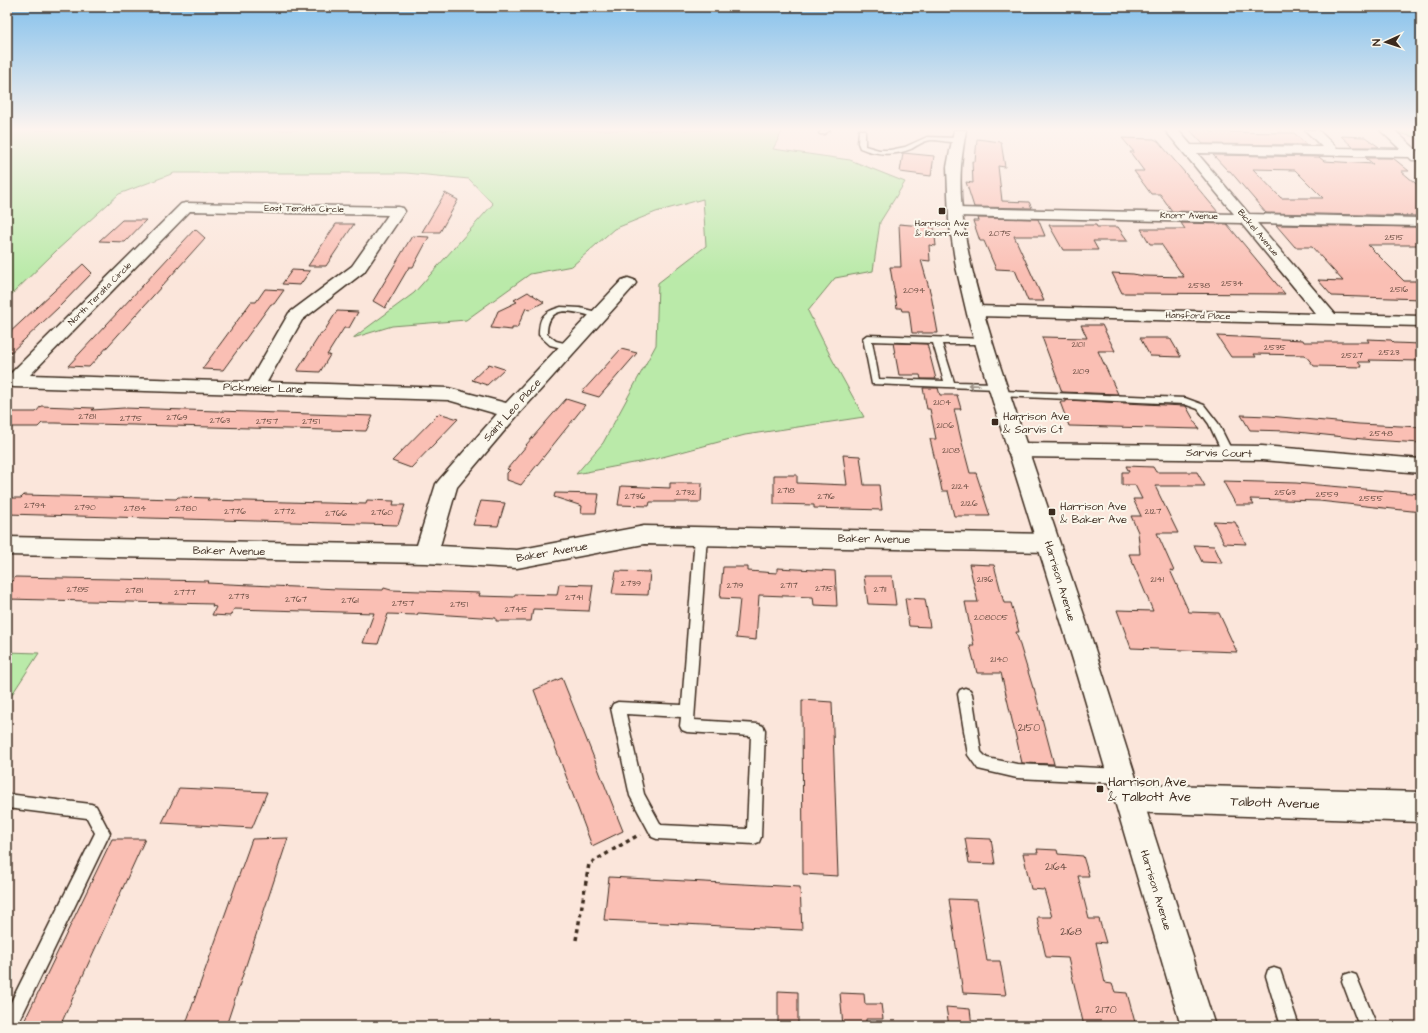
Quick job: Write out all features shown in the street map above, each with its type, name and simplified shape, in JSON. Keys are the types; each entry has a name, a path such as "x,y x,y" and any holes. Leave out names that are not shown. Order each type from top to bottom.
{"street":[{"name":"Harrison Avenue","path":"954,178 956,212 966,279 975,311 1017,450 1125,787 1198,1026"},
{"name":"Bickel Avenue","path":"1211,178 1329,318"},
{"name":"East Teralta Circle","path":"186,207 398,211 358,269 295,317 255,387"},
{"name":"North Teralta Circle","path":"14,381 186,207"},
{"name":"Knorr Avenue","path":"956,212 1421,222"},
{"name":"Saint Leo Place","path":"426,554 447,484 510,410 628,283"},
{"name":"Hansford Place","path":"975,311 1421,321"},
{"name":"Pickmeier Lane","path":"14,381 255,387 448,394 510,410"},
{"name":"Sarvis Court","path":"1017,450 1303,455 1370,463 1421,466"},
{"name":"Baker Avenue","path":"7,546 426,554 517,559 644,535 1048,543"},
{"name":"Talbott Avenue","path":"1125,787 1421,807"}],"lane":[{"path":"569,346 553,343 543,335 541,324 547,314 560,310 578,309 598,315"},
{"path":"984,341 866,338 875,382 950,385 999,390 1185,401 1201,407 1213,423 1228,453"},
{"path":"937,341 950,385"},
{"path":"688,711 618,708 637,796 657,832 754,837 758,730 687,726 701,536"},
{"path":"965,694 975,755 983,764 1017,771 1125,787"},
{"path":"7,801 91,811 103,834 8,1026"},
{"path":"1274,976 1290,1026"},
{"path":"1350,981 1368,1026"}],"path":[{"path":"576,940 589,864 642,832"}],"green space":[{"path":"7,178 160,178 119,194 56,251 7,299"},
{"path":"461,178 896,178 905,182 880,222 873,271 835,278 808,311 832,359 864,417 745,435 655,459 576,474 603,443 656,345 658,283 706,246 703,199 656,212 614,229 572,266 530,274 466,320 392,326 353,338 414,293 493,204 469,179"},
{"path":"7,652 39,653 7,702"}],"building":[{"path":"973,178 999,178 1002,201 1029,202 1032,208 974,207 966,182 973,183"},
{"path":"1139,178 1189,178 1218,212 1172,211 1160,194 1151,194"},
{"path":"1236,178 1262,178 1281,198 1323,198 1303,178 1409,178 1421,188 1421,216 1266,213"},
{"path":"445,193 458,200 440,232 422,232"},
{"path":"978,218 1038,219 1045,236 1014,236 1044,301 1028,301 1015,270 996,269 984,241 980,241 973,221 979,221"},
{"path":"122,220 146,220 125,242 99,241"},
{"path":"1181,223 1227,224 1285,294 1122,293 1112,273 1144,276 1184,277 1161,244 1150,244 1141,229 1185,229"},
{"path":"336,224 354,224 326,266 308,266"},
{"path":"899,224 934,227 936,246 929,245 930,261 921,260 931,295 938,333 912,333 909,311 902,311 901,308 897,308 890,267 901,267"},
{"path":"1049,225 1096,225 1097,227 1118,227 1128,241 1093,241 1098,250 1063,250"},
{"path":"1276,225 1421,227 1421,245 1368,245 1404,281 1421,281 1421,299 1332,296 1318,280 1343,281 1312,247 1295,247"},
{"path":"195,229 205,238 89,367 68,366"},
{"path":"412,236 429,237 413,267 409,267 385,308 373,301"},
{"path":"83,264 92,273 59,307 7,356 7,335"},
{"path":"292,270 310,271 300,285 282,284"},
{"path":"265,289 284,290 274,304 271,304 223,370 202,369 251,302 256,302"},
{"path":"528,292 532,295 534,294 533,295 544,302 529,310 526,308 517,328 512,328 512,330 491,328 498,311 517,302 514,300"},
{"path":"337,311 358,312 349,328 344,328 327,355 330,355 320,372 297,371 321,333 323,333"},
{"path":"1081,325 1102,325 1115,351 1098,351 1118,394 1062,392 1042,337 1087,338"},
{"path":"1217,336 1303,340 1304,342 1369,342 1367,339 1391,340 1394,343 1421,344 1421,361 1369,360 1371,362 1358,362 1362,367 1314,366 1305,355 1254,354 1256,357 1231,357"},
{"path":"1140,338 1170,338 1181,357 1150,356"},
{"path":"893,343 927,344 936,379 921,379 920,375 899,375"},
{"path":"621,349 637,353 599,397 582,392"},
{"path":"489,364 504,369 487,385 472,380"},
{"path":"923,388 938,388 940,395 957,395 961,409 954,409 970,473 976,473 990,516 954,516 948,491 942,491 930,439 936,439 930,409 927,409"},
{"path":"566,399 585,405 521,485 507,480 507,473 510,470 507,469"},
{"path":"1066,400 1186,406 1199,429 1069,426 1060,402 1066,402"},
{"path":"41,406 94,408 92,410 124,408 373,416 366,431 55,423 42,423 38,427 7,427 7,412 36,412"},
{"path":"439,413 458,419 411,468 392,461"},
{"path":"1241,415 1421,427 1421,443 1372,440 1288,431 1250,430"},
{"path":"843,455 860,456 864,485 879,485 882,510 814,508 814,505 774,504 774,475 797,475 797,483 847,485"},
{"path":"1126,466 1153,467 1156,472 1197,472 1205,486 1155,486 1178,533 1157,533 1174,571 1170,570 1189,612 1219,613 1237,652 1131,648 1117,610 1153,611 1129,554 1140,554 1138,532 1131,516 1141,516 1133,499 1142,499 1135,485 1122,485 1122,472 1129,472"},
{"path":"1223,481 1296,483 1421,494 1421,512 1319,501 1250,499 1254,505 1236,505"},
{"path":"670,483 702,483 701,502 650,502 649,506 618,505 621,486 670,488"},
{"path":"555,493 599,494 596,513 581,513 582,506 554,497"},
{"path":"24,495 176,499 178,497 209,498 207,500 366,504 367,500 394,501 393,505 405,505 398,525 7,514 7,498 21,498"},
{"path":"481,501 505,503 498,526 473,525"},
{"path":"1213,521 1235,522 1246,544 1224,543"},
{"path":"1194,545 1214,546 1222,563 1202,562"},
{"path":"969,564 994,565 1004,603 1011,603 1019,632 1016,632 1034,688 1054,764 1022,763 1001,673 977,673 970,646 974,646 965,602 978,602"},
{"path":"723,567 748,567 748,571 777,573 777,568 835,571 837,606 814,605 813,597 759,595 756,640 736,638 740,599 720,598"},
{"path":"616,571 650,572 648,595 612,594"},
{"path":"864,576 892,576 896,605 868,604"},
{"path":"15,577 209,581 207,583 338,589 383,590 384,588 391,590 480,593 479,596 514,597 515,594 557,595 559,584 593,585 589,611 533,609 531,621 496,621 496,618 418,613 417,615 388,614 378,644 363,643 374,613 234,609 230,616 212,615 216,607 212,606 213,604 7,599 7,587"},
{"path":"905,598 925,599 930,627 909,626"},
{"path":"562,678 623,831 592,846 534,690"},
{"path":"802,700 832,702 838,876 803,874"},
{"path":"179,788 267,792 252,828 162,823"},
{"path":"288,838 226,1026 185,1026 252,839"},
{"path":"965,838 991,839 995,864 969,863"},
{"path":"112,839 145,839 60,1026 22,1026"},
{"path":"1037,849 1057,850 1058,854 1083,856 1089,876 1078,876 1089,919 1099,919 1106,943 1096,942 1105,983 1112,984 1115,992 1127,993 1136,1026 1084,1026 1068,958 1046,957 1037,917 1052,917 1044,890 1031,889 1023,853 1038,853"},
{"path":"609,877 800,887 802,930 604,920"},
{"path":"949,899 977,900 987,961 1000,961 1006,995 963,993"},
{"path":"778,991 798,992 798,1024 778,1023"},
{"path":"840,993 864,994 865,1004 881,1004 883,1019 866,1019 866,1026 843,1026"},
{"path":"946,1007 970,1009 972,1026 949,1026"}],"place":[{"name":"Harrison Ave & Knorr Ave","path":"942,211"},
{"name":"Harrison Ave & Sarvis Ct","path":"995,422"},
{"name":"Harrison Ave & Baker Ave","path":"1052,512"},
{"name":"Harrison Ave & Talbott Ave","path":"1100,789"}]}
